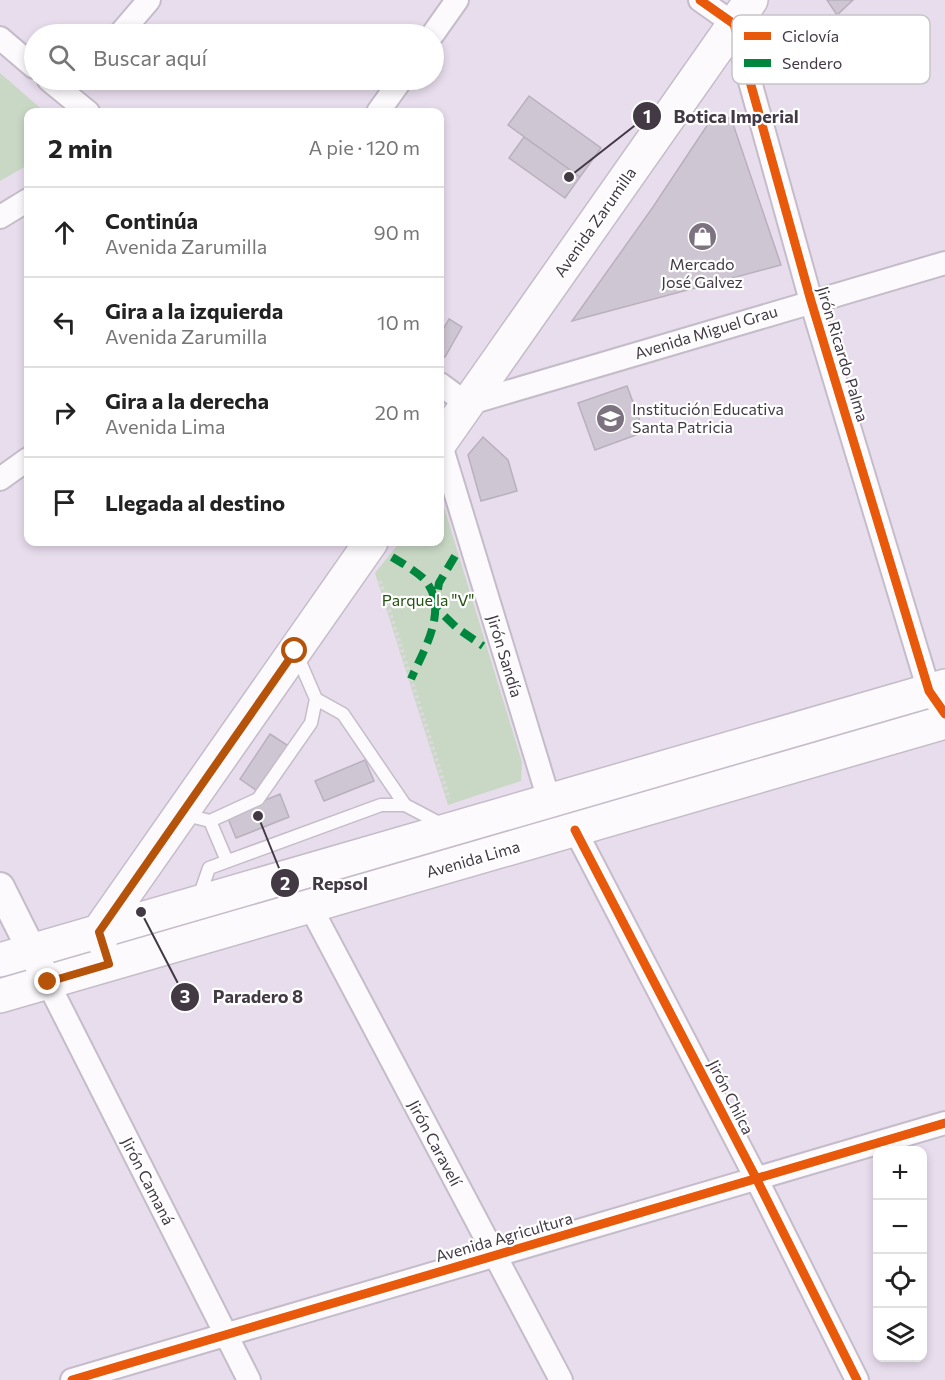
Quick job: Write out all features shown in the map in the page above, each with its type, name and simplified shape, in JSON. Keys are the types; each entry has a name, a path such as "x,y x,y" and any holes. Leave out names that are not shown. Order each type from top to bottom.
{"main road":[{"name":"Avenida Zarumilla","path":"444,436 732,26"},
{"path":"99,932 195,818 295,651 368,546"},
{"path":"0,960 549,800 940,697"},
{"name":"Avenida Lima","path":"0,996 945,722"},
{"path":"99,932 109,964"}],"street":[{"path":"129,24 149,0"},
{"path":"440,24 457,0"},
{"path":"700,0 742,12"},
{"path":"0,38 24,58"},
{"name":"Jirón Ricardo Palma","path":"759,84 811,301 940,697"},
{"path":"76,90 85,108"},
{"path":"381,108 394,90"},
{"path":"0,217 24,202"},
{"name":"Avenida Miguel Grau","path":"467,404 945,263"},
{"path":"444,387 467,404"},
{"name":"Jirón Sandía","path":"444,455 549,800"},
{"path":"0,478 24,462"},
{"name":"Jirón Chilca","path":"575,830 756,1178 856,1380"},
{"path":"0,887 48,982"},
{"name":"Jirón Caravelí","path":"310,906 561,1380"},
{"name":"Jirón Camaná","path":"48,982 249,1380"},
{"name":"Avenida Agricultura","path":"72,1380 945,1123"}],"lane":[{"path":"227,861 195,818 258,799 311,723 316,699 295,651"},
{"path":"316,699 343,714 405,805"},
{"path":"197,902 209,868 381,805 405,805 451,829"}],"path":[{"path":"378,574 450,801 461,798"}],"green space":[{"path":"0,73 40,108 24,108 24,167 0,181"},
{"name":"Parque la \"V\"","path":"444,507 522,762 521,781 448,805 375,573 397,546 444,546"}],"building":[{"path":"827,0 853,0 837,15"},
{"path":"529,96 601,148 580,177 508,125"},
{"name":"Mercado José Galvez","path":"712,118 731,118 781,265 572,321 653,207"},
{"path":"524,137 580,177 565,198 509,158"},
{"path":"449,319 462,327 445,357 444,356 444,328"},
{"name":"Institución Educativa Santa Patricia","path":"627,386 644,432 595,450 578,403"},
{"path":"483,437 508,460 517,491 481,501 468,455"},
{"path":"270,734 290,747 260,793 240,779"},
{"path":"365,760 374,781 324,801 315,781"},
{"path":"280,794 289,817 236,838 227,816"}],"marked path":[{"path":"455,556 439,583 435,607 457,628 483,646"},
{"path":"392,557 423,578 431,589 435,602 435,615 428,642 411,679"}],"cycle path":[{"path":"700,0 732,23"},
{"path":"751,84 811,301 929,691 945,714"},
{"path":"575,830 756,1178 857,1380"},
{"path":"72,1380 945,1123"}],"place":[{"name":"Botica Imperial","path":"569,177"},
{"name":"Mercado José Galvez","path":"702,236"},
{"name":"Institución Educativa Santa Patricia","path":"611,418"},
{"name":"Repsol","path":"258,816"},
{"name":"Paradero 8","path":"141,912"}],"route":[{"path":"48,982 109,964 99,932 295,651"}]}
